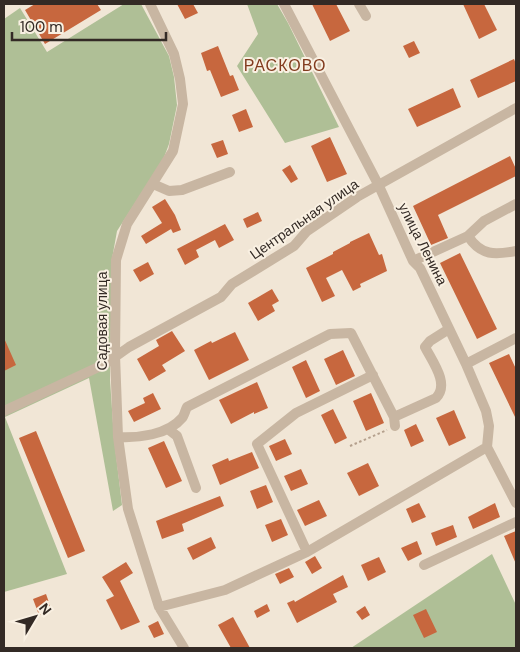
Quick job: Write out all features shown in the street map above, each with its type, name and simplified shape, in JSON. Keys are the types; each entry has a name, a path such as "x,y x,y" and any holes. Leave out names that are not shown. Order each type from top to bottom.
{"street":[{"name":"Садовая улица","path":"150,4 174,54 183,104 173,151 127,224 116,260 115,355 118,437 128,509 159,607 184,648"},
{"name":"улица Ленина","path":"284,4 379,186 412,261 420,268 466,364 486,411 490,426 487,447"},
{"path":"359,4 366,16"},
{"name":"Центральная улица","path":"4,411 15,404 105,364 115,355 221,297 232,284 294,246 307,231 358,197 516,108"},
{"path":"153,184 169,191 182,190 230,172"},
{"path":"412,261 468,236 484,221 516,204"},
{"path":"468,236 475,246 488,252 502,254 516,251"},
{"path":"118,437 134,438 168,429 182,418 187,407 330,334 351,334 395,421 436,398 441,393 442,383 425,347 430,341 449,329"},
{"path":"466,364 515,340"},
{"path":"307,552 257,444 296,413 373,375"},
{"path":"4,405 15,404"},
{"path":"168,429 177,436 196,488"},
{"path":"159,607 226,590 307,552 487,447 516,503"},
{"path":"424,565 516,522"}],"path":[{"path":"350,446 395,421"}],"green space":[{"path":"124,4 141,4 169,56 174,77 177,105 169,144 163,160 117,231 112,259 110,380 114,438 122,505 113,511 89,378 5,417 67,574 4,592 4,19 20,8 47,52"},
{"path":"247,4 277,4 339,127 285,143 237,66 258,34"},
{"path":"492,554 516,605 516,648 351,648"}],"building":[{"path":"35,4 97,4 101,10 45,44 25,10"},
{"path":"177,4 193,4 198,13 185,19"},
{"path":"312,4 336,4 350,31 330,41"},
{"path":"463,4 484,4 497,30 479,39"},
{"path":"414,41 420,53 409,58 403,46"},
{"path":"218,46 230,76 233,75 239,90 221,97 210,70 207,71 201,53"},
{"path":"514,59 516,64 516,81 478,98 470,80"},
{"path":"453,88 461,107 417,127 408,109"},
{"path":"246,109 253,127 239,132 232,115"},
{"path":"330,137 347,174 327,182 311,146"},
{"path":"223,140 228,154 217,158 211,144"},
{"path":"510,156 516,169 516,176 438,215 448,238 431,245 413,206"},
{"path":"290,165 298,179 291,183 282,170"},
{"path":"165,199 175,215 181,230 173,233 171,229 146,244 141,236 162,223 152,207"},
{"path":"258,212 262,221 247,228 243,219"},
{"path":"225,224 234,240 219,248 215,240 196,250 199,257 185,265 177,249"},
{"path":"369,233 379,255 382,254 387,271 360,284 361,287 353,291 342,270 326,278 335,296 322,302 306,268"},
{"path":"460,253 497,329 477,339 440,263"},
{"path":"148,262 154,274 140,282 133,270"},
{"path":"272,289 279,301 272,305 275,311 258,321 248,303"},
{"path":"172,331 185,351 162,365 166,371 149,381 137,359 159,346 156,340"},
{"path":"235,332 249,360 209,380 194,350"},
{"path":"4,338 16,365 4,371"},
{"path":"343,350 355,376 336,385 324,359"},
{"path":"509,354 516,369 516,419 489,363"},
{"path":"306,360 320,391 306,398 292,367"},
{"path":"257,382 268,408 254,414 254,412 231,424 219,400"},
{"path":"153,393 161,409 134,422 128,411 145,403 143,398"},
{"path":"371,393 384,423 366,431 353,401"},
{"path":"333,409 347,438 335,444 321,415"},
{"path":"454,410 466,438 449,446 436,418"},
{"path":"416,424 424,441 411,447 404,430"},
{"path":"36,431 85,551 68,558 19,438"},
{"path":"285,439 292,454 276,461 269,446"},
{"path":"164,441 182,481 166,488 148,448"},
{"path":"252,452 259,468 220,485 212,465 228,458 229,461"},
{"path":"368,463 379,486 359,496 347,473"},
{"path":"301,469 308,484 291,491 284,476"},
{"path":"266,485 273,502 257,509 250,491"},
{"path":"220,496 224,506 182,524 184,531 162,539 156,521"},
{"path":"319,500 327,516 305,526 297,510"},
{"path":"419,503 426,517 412,523 406,509"},
{"path":"495,503 500,517 473,529 468,517"},
{"path":"281,519 288,535 272,542 265,525"},
{"path":"453,525 457,537 436,546 431,533"},
{"path":"516,531 516,564 504,536"},
{"path":"211,537 216,548 193,560 187,548"},
{"path":"417,541 422,554 408,561 401,548"},
{"path":"315,556 322,568 312,574 305,562"},
{"path":"379,557 386,572 368,581 361,565"},
{"path":"126,562 133,573 120,581 140,622 121,630 106,600 114,596 102,577"},
{"path":"289,568 294,577 280,584 275,574"},
{"path":"343,575 348,587 333,594 337,602 297,623 287,603 294,600 295,602"},
{"path":"46,594 52,611 39,615 33,599"},
{"path":"267,604 270,611 257,618 254,611"},
{"path":"365,606 370,615 362,620 356,612"},
{"path":"426,609 437,632 424,638 413,615"},
{"path":"233,617 250,648 231,648 218,625"},
{"path":"158,621 164,634 154,638 148,626"}],"district":[{"name":"РАСКОВО","path":"285,65"}]}
